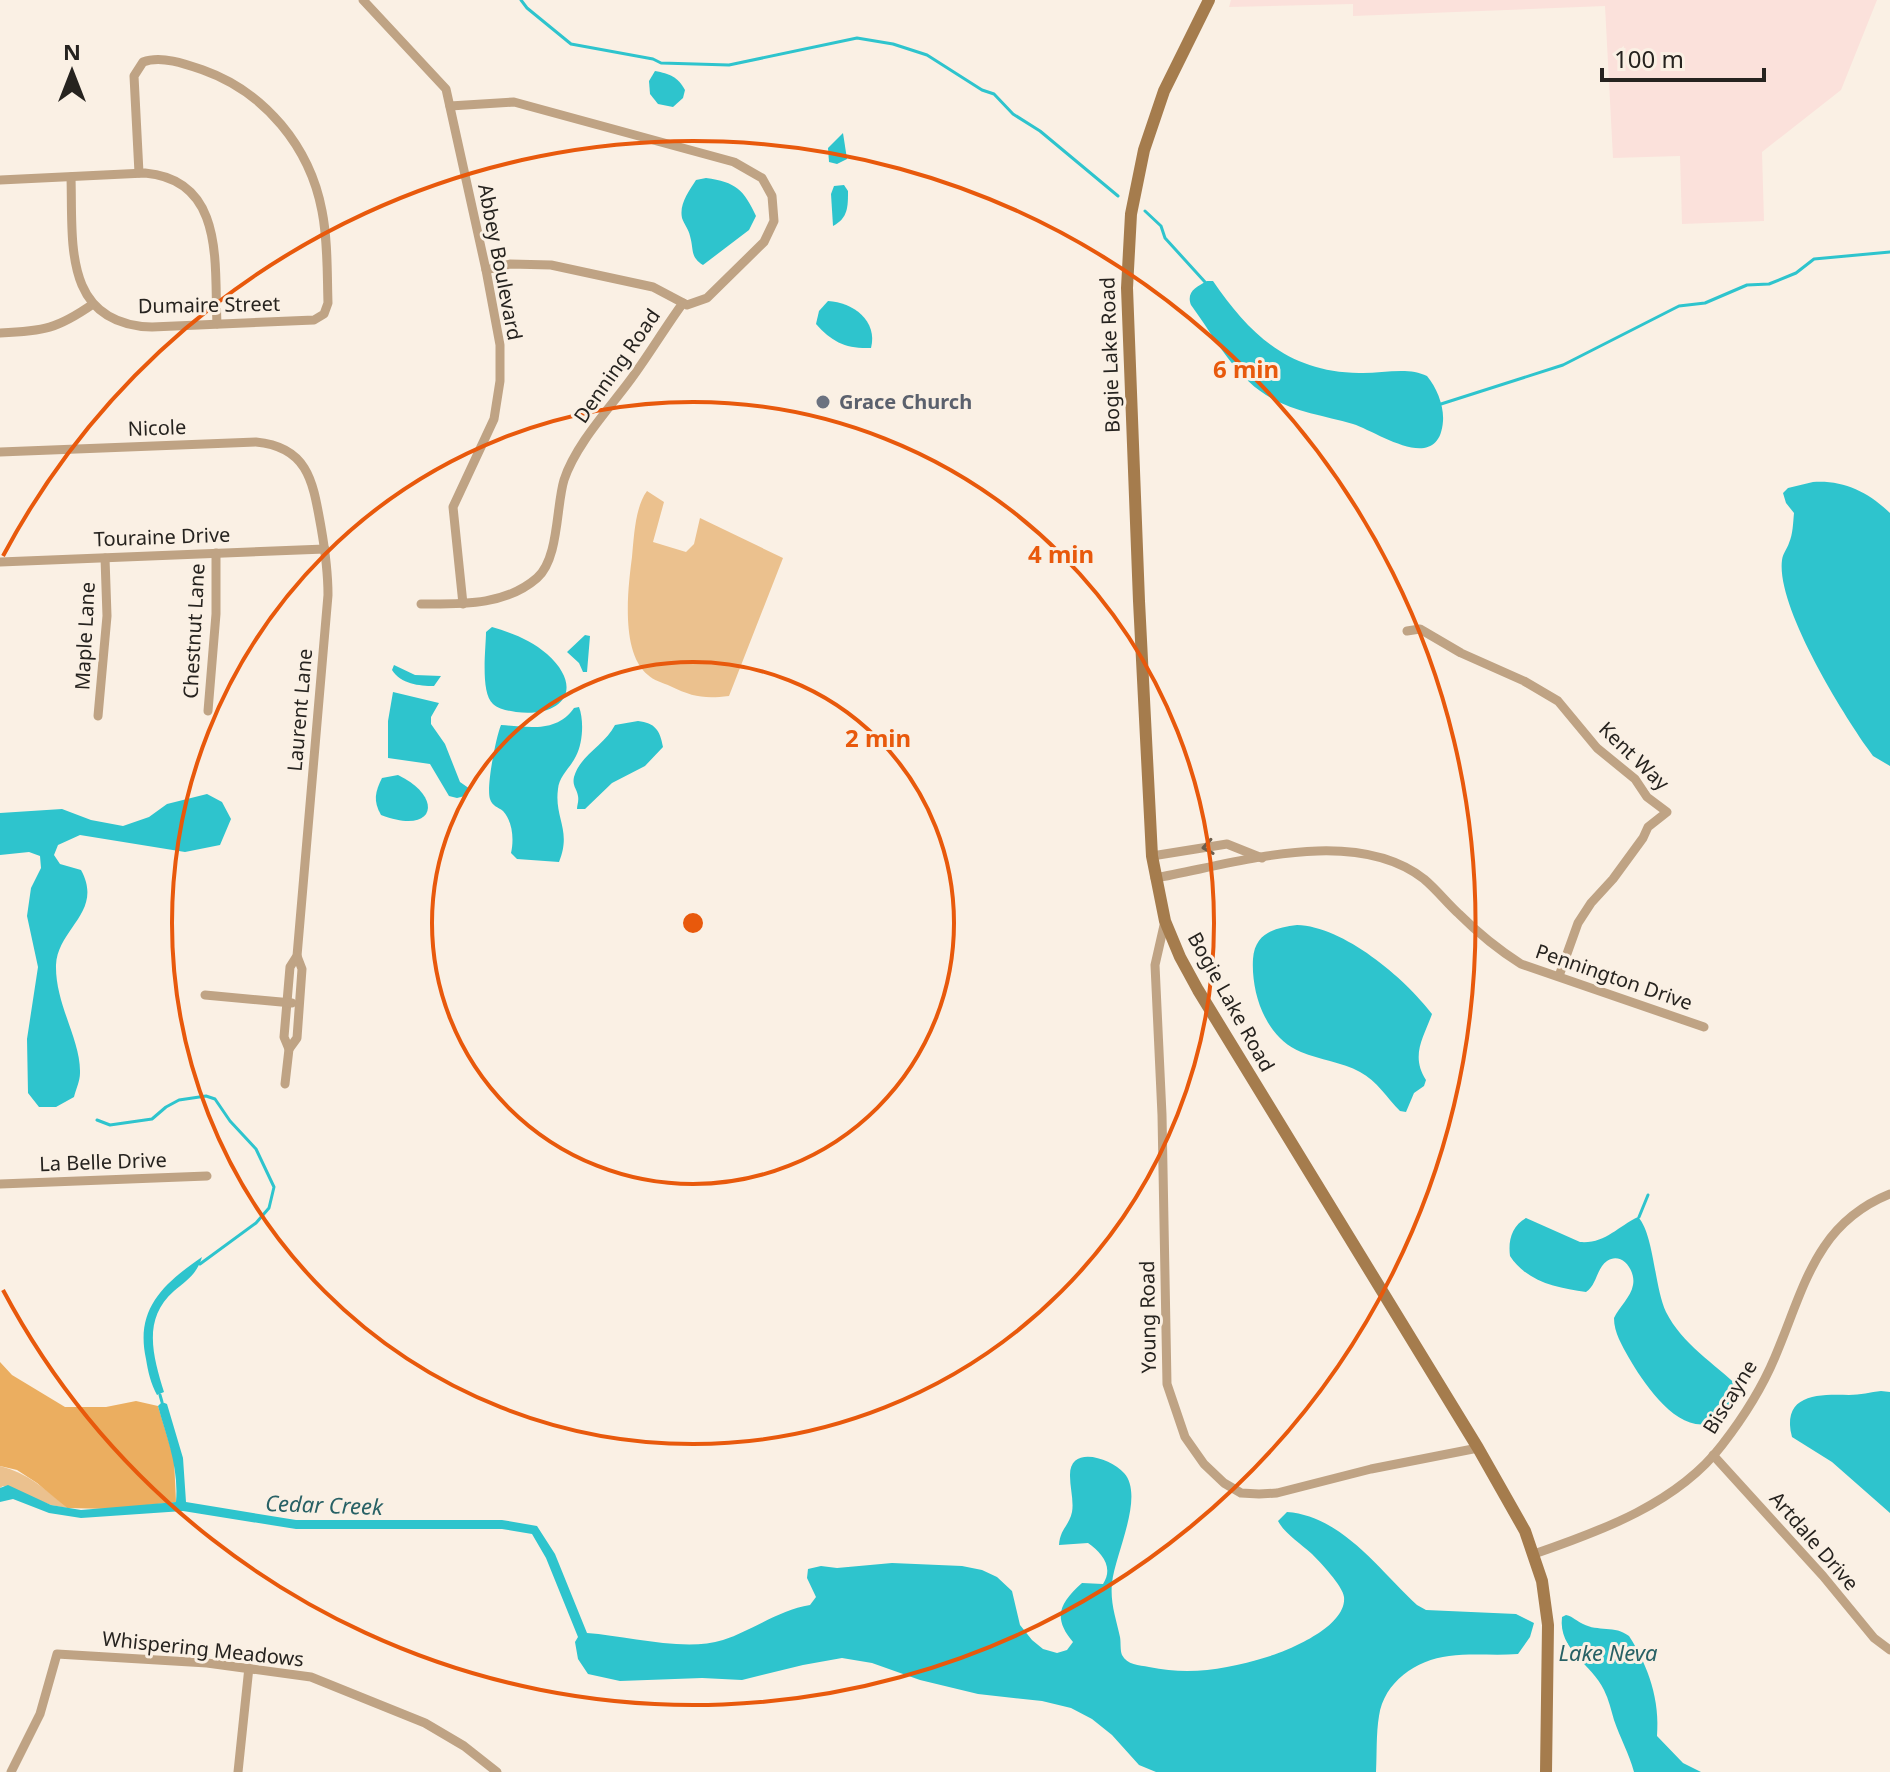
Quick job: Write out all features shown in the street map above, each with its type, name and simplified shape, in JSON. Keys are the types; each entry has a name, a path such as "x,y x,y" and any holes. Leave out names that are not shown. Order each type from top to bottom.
{"main road":[{"name":"Bogie Lake Road","path":"1209,0 1153,120 1138,174 1129,237 1127,288 1131,404 1155,878 1165,921 1198,990 1520,1519 1542,1581 1548,1625 1546,1772"}],"street":[{"name":"Abbey Boulevard","path":"363,0 446,89 500,345 500,381 494,419 453,507 463,604"},
{"name":"Dumaire Street","path":"93,304 108,316 131,325 152,327 319,318 325,313 328,303 325,228 316,185 290,135 252,96 200,69 155,59 143,62 136,70 134,80 139,173"},
{"name":"Denning Road","path":"421,604 485,602 514,594 540,576 554,544 564,480 602,415 629,383 683,303 687,305 707,298 764,242 774,221 772,196 762,178 734,162 514,102 450,106"},
{"path":"0,180 139,173 163,176 181,184 197,198 204,210 213,241 217,324"},
{"path":"0,333 55,327 93,304 81,286 75,267 71,177"},
{"path":"486,270 510,264 551,265 653,287 683,303"},
{"name":"Nicole","path":"0,452 256,442 283,448 306,469"},
{"name":"Laurent Lane","path":"289,1049 297,1038 302,969 297,956 327,604 325,549 313,485 306,469"},
{"name":"Touraine Drive","path":"0,562 325,549"},
{"name":"Chestnut Lane","path":"208,711 217,608 216,553"},
{"name":"Maple Lane","path":"98,716 107,616 105,558"},
{"name":"Kent Way","path":"1407,631 1420,629 1461,653 1544,690 1569,711 1597,748 1635,779 1647,797 1667,812 1648,827 1613,879 1591,903 1578,923 1559,976"},
{"name":"Pennington Drive","path":"1152,856 1227,844 1262,858"},
{"name":"Pennington Drive","path":"1155,878 1293,853 1345,852 1391,860 1423,879 1502,952 1521,964 1704,1027"},
{"name":"Young Road","path":"1165,921 1155,965 1162,1115 1167,1384 1185,1437 1204,1464 1224,1483 1241,1493 1259,1494 1277,1493 1371,1469 1478,1448"},
{"name":"Laurent Lane","path":"285,1084 289,1049 284,1037 290,967 297,956"},
{"path":"205,995 299,1003"},
{"name":"La Belle Drive","path":"0,1184 207,1176"},
{"name":"Biscayne","path":"1534,1554 1588,1534 1656,1502 1690,1478 1713,1455 1762,1385 1817,1254 1841,1223 1869,1203 1890,1194"},
{"name":"Artdale Drive","path":"1713,1455 1823,1576 1874,1638 1890,1650"},
{"name":"Whispering Meadows","path":"11,1772 40,1714 57,1654 249,1667 311,1677 425,1723 464,1746 497,1772"},
{"path":"238,1772 249,1667"}],"shaded area":[{"path":"1231,0 1877,0 1841,90 1762,152 1764,221 1682,224 1680,156 1613,158 1605,6 1353,16 1353,4 1229,7"},
{"path":"647,491 664,502 653,542 686,552 694,544 700,518 783,558 729,696 685,693 655,680 639,665 633,651 628,619 629,585 636,522"},
{"path":"0,1362 12,1375 65,1407 106,1407 136,1401 158,1406 174,1459 176,1502 110,1509 67,1508 17,1470 0,1466"},
{"path":"0,1466 36,1482 67,1508 3,1486 0,1488"}],"water":[{"path":"655,71 673,76 685,90 683,98 673,107 658,104 650,94 649,81"},
{"path":"843,133 847,159 837,164 829,162 828,148"},
{"path":"706,178 738,189 756,216 749,230 703,265 694,256 681,213 685,198 696,180"},
{"path":"844,185 848,191 846,212 833,226 831,194 834,186"},
{"path":"1207,281 1213,281 1257,334 1292,358 1334,371 1403,371 1427,376 1437,392 1442,409 1439,437 1431,446 1406,446 1353,424 1287,405 1266,395 1234,365 1191,305 1191,293"},
{"path":"828,301 846,305 862,315 871,329 871,348 840,343 816,324 819,311"},
{"path":"1813,482 1835,483 1855,489 1890,513 1890,766 1873,756 1842,710 1799,630 1789,604 1782,560 1791,536 1794,513 1783,493 1788,488"},
{"path":"492,627 534,645 559,667 566,689 556,706 532,713 507,710 493,704 486,690 485,670 486,632"},
{"path":"585,635 590,636 587,672 583,672 579,663 567,652"},
{"path":"394,665 415,675 441,676 434,686 416,685 396,675 392,670"},
{"path":"393,692 439,703 431,717 431,724 445,744 460,782 470,789 465,796 449,796 430,764 388,758 388,721"},
{"path":"579,707 582,725 580,745 558,789 564,841 559,862 517,859 511,853 509,820 492,803 489,793 492,762 501,725 551,725"},
{"path":"638,721 656,728 663,747 645,766 612,783 585,809 577,809 574,780 577,769 615,725"},
{"path":"398,775 422,793 427,803 423,817 413,821 399,820 381,815 378,810 376,792 382,778"},
{"path":"207,794 222,802 231,819 220,845 185,852 80,835 58,845 54,855 60,864 81,870 87,885 84,909 64,940 56,965 59,994 77,1048 80,1076 74,1097 56,1107 39,1107 28,1093 27,1039 38,967 27,916 31,888 41,868 40,856 29,852 0,855 0,813 62,809 91,820 123,826 149,817 167,804"},
{"path":"1297,925 1334,934 1372,956 1406,985 1432,1014 1419,1054 1421,1071 1426,1080 1424,1086 1414,1093 1406,1112 1400,1111 1377,1085 1360,1072 1301,1052 1278,1036 1270,1026 1255,986 1255,950 1257,943 1267,933"},
{"path":"1638,1217 1647,1235 1666,1312 1690,1344 1740,1388 1734,1406 1711,1423 1697,1424 1669,1410 1646,1384 1624,1348 1614,1318 1633,1285 1627,1264 1618,1259 1607,1261 1586,1292 1554,1286 1534,1278 1510,1256 1512,1234 1526,1218 1580,1242 1589,1242 1604,1238"},
{"path":"202,1257 194,1272 164,1302 157,1314 154,1352 164,1392 157,1395 149,1373 144,1341 149,1312 164,1288"},
{"path":"1890,1392 1890,1513 1832,1462 1792,1437 1790,1423 1792,1412 1805,1400 1825,1395"},
{"path":"162,1402 167,1404 183,1458 186,1502 296,1520 502,1520 537,1526 555,1554 587,1633 674,1644 723,1640 788,1611 810,1605 816,1597 807,1578 808,1569 892,1563 962,1566 997,1577 1012,1591 1020,1625 1032,1640 1043,1649 1057,1653 1067,1650 1073,1642 1062,1625 1064,1604 1082,1583 1103,1584 1107,1572 1102,1556 1088,1543 1059,1545 1072,1512 1072,1466 1083,1457 1110,1463 1124,1473 1130,1483 1130,1510 1112,1590 1121,1653 1134,1664 1180,1671 1238,1665 1277,1654 1327,1627 1342,1608 1343,1592 1312,1554 1281,1526 1278,1521 1287,1512 1325,1523 1342,1534 1426,1610 1516,1614 1534,1623 1530,1637 1518,1654 1437,1658 1414,1668 1395,1683 1387,1693 1379,1716 1376,1772 1156,1772 1139,1765 1112,1735 1071,1708 1042,1701 978,1694 920,1680 872,1663 842,1658 742,1680 620,1681 588,1674 578,1659 575,1642 578,1637 546,1558 532,1534 502,1529 296,1529 183,1511 81,1518 49,1513 13,1499 0,1502 0,1488 8,1485 51,1505 81,1510 176,1502 174,1465 158,1406"},
{"name":"Lake Neva","path":"1566,1615 1589,1626 1629,1636 1652,1684 1657,1710 1657,1736 1683,1763 1701,1772 1634,1772 1604,1690 1565,1639 1562,1617"}],"waterway":[{"path":"521,0 571,44 661,63 729,65 857,38 893,44 927,55 982,90 994,94 1013,114 1040,131 1118,196"},
{"path":"1145,211 1161,226 1165,238 1205,282"},
{"path":"1441,404 1563,365 1679,306 1705,303 1747,285 1769,284 1796,273 1814,259 1890,252"},
{"path":"97,1120 110,1125 152,1119 179,1100 206,1096 215,1099 256,1149 274,1187 269,1208 256,1223 200,1264"},
{"path":"1639,1217 1648,1195"},
{"path":"160,1395 162,1402"}],"place":[{"name":"Grace Church","path":"823,402"}],"water label":[{"name":"Cedar Creek","path":"324,1505"}]}
